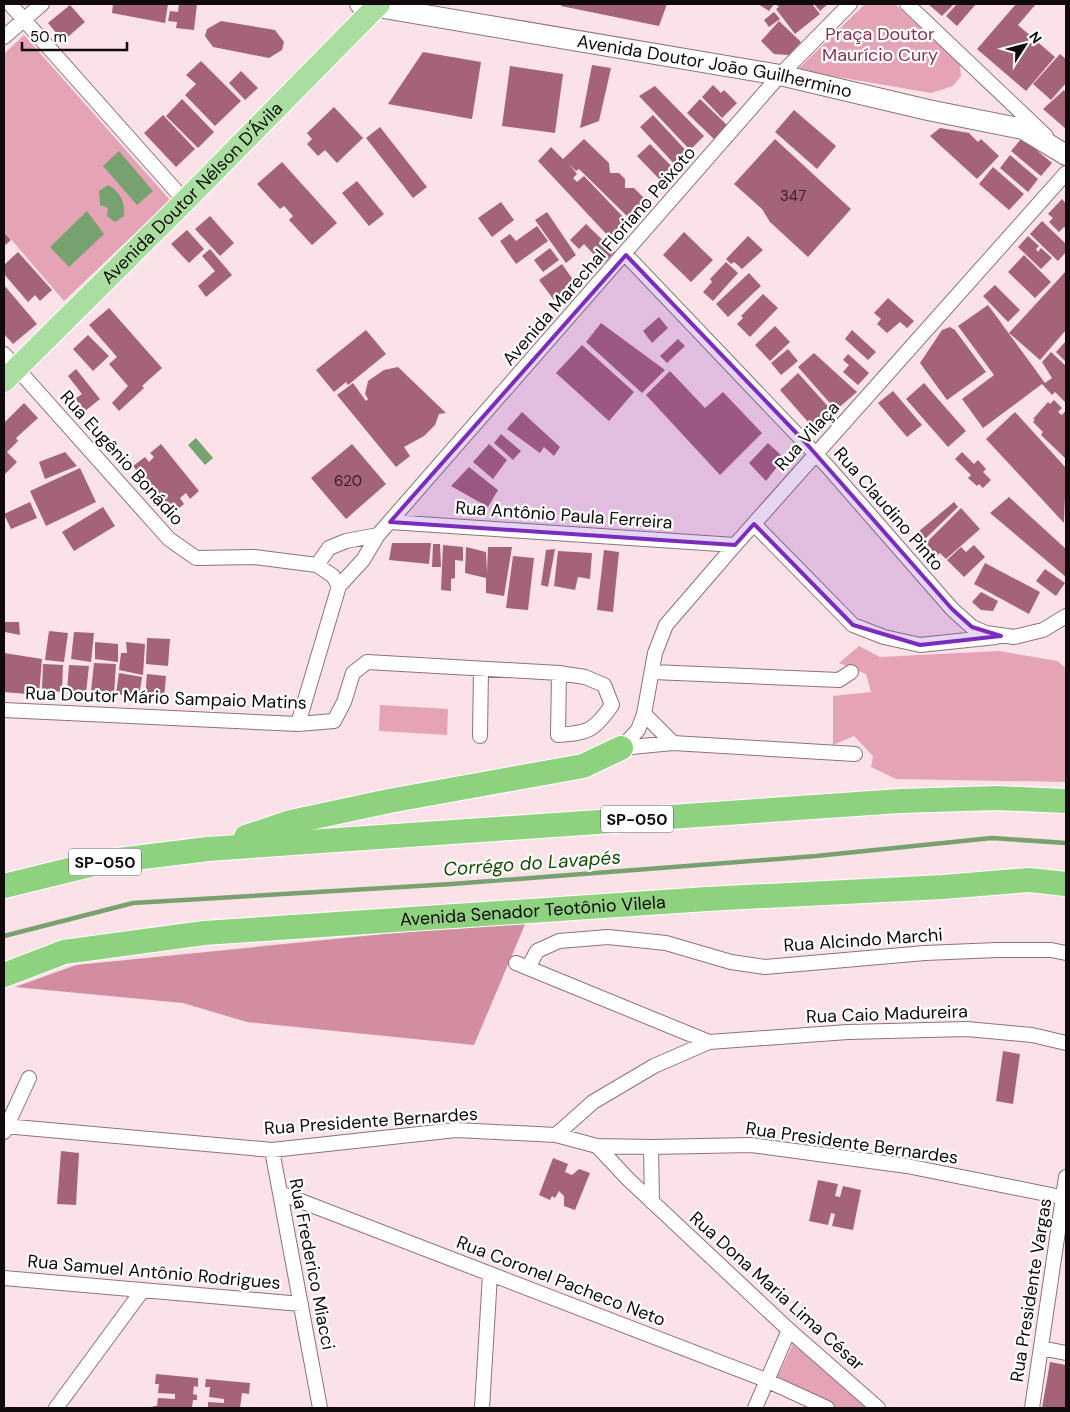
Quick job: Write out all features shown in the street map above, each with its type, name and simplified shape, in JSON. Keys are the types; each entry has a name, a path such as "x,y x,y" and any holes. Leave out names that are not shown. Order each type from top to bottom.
{"highway":[{"path":"208,848 291,822 389,801 583,766 621,748"},
{"name":"SP-050","path":"4,886 102,862 208,848 900,801 997,798 1066,801"},
{"name":"Avenida Senador Teotônio Vilela","path":"4,975 64,952 204,933 494,912 943,887 1029,880 1066,884"}],"main road":[{"name":"Avenida Doutor João Guilhermino","path":"371,5 780,75 928,110 1023,129 1064,153"},
{"name":"Avenida Doutor Nélson D'Ávila","path":"8,368 185,201 371,5"}],"street":[{"path":"10,4 185,201"},
{"path":"4,37 42,4"},
{"name":"Avenida Marechal Floriano Peixoto","path":"298,724 339,586 363,560 378,535 626,254 780,75 850,4"},
{"path":"907,4 1064,153"},
{"name":"Rua Vilaça","path":"621,748 638,730 644,714 655,653 666,625 1066,173"},
{"name":"Rua Claudino Pinto","path":"626,254 816,454 952,609 972,627 1001,636 1014,637 1044,630 1066,616"},
{"name":"Rua Eugênio Bonádio","path":"8,368 169,540 196,558 254,556 317,565"},
{"name":"Rua Antônio Paula Ferreira","path":"390,522 735,545"},
{"path":"754,524 853,625 884,637 920,645 1001,636"},
{"path":"339,586 332,576 317,565 329,548 346,541 378,535"},
{"name":"Rua Doutor Mário Sampaio Matins","path":"4,710 298,724 334,720 344,702 353,673 367,662 560,673 585,677 604,685 612,705 599,724 586,733 558,734 560,673"},
{"path":"480,736 481,669"},
{"path":"653,672 839,680 851,672"},
{"path":"644,714 673,743"},
{"path":"621,748 673,743 855,754"},
{"name":"Rua Alcindo Marchi","path":"522,965 537,950 559,941 608,937 666,943 731,962 765,967 925,953 1050,950 1066,953"},
{"name":"Rua Caio Madureira","path":"522,965 708,1042"},
{"name":"Rua Caio Madureira","path":"556,1135 593,1102 654,1066 708,1042 848,1032 967,1030 1032,1035 1066,1043"},
{"path":"5,1128 30,1078"},
{"name":"Rua Presidente Bernardes","path":"5,1128 272,1150 456,1130 556,1135 596,1146 751,1145 907,1166 1065,1198"},
{"name":"Rua Dona Maria Lima César","path":"596,1146 652,1202 789,1330 878,1408"},
{"path":"651,1147 652,1202"},
{"name":"Rua Frederico Miacci","path":"272,1150 320,1408"},
{"name":"Rua Presidente Vargas","path":"1032,1408 1065,1198 1066,1177"},
{"name":"Rua Coronel Pacheco Neto","path":"280,1193 766,1380 826,1408"},
{"path":"482,1408 490,1274"},
{"name":"Rua Samuel Antônio Rodrigues","path":"4,1278 301,1304"},
{"path":"56,1408 142,1290"},
{"path":"755,1408 789,1330"},
{"path":"1041,1348 1066,1354"},
{"name":"Rua Frederico Miacci","path":"310,1408 316,1384"}],"highlighted area":[{"path":"626,255 805,442 952,609 972,627 1001,636 920,645 853,625 754,524 735,545 390,522"}],"green space":[{"name":"Praça Doutor Maurício Cury","path":"865,4 895,4 960,65 961,76 953,86 931,93 797,70"},
{"path":"24,35 170,200 64,301 4,231 4,54"},
{"path":"859,646 880,657 999,651 1057,661 1066,668 1066,782 896,779 871,767 873,756 854,736 833,745 833,696 871,692 866,674 839,663"},
{"path":"380,705 448,709 447,735 379,731"},
{"path":"793,1344 869,1408 828,1408 773,1386"}],"shaded area":[{"path":"119,151 153,191 137,205 103,166"},
{"path":"108,185 119,194 124,206 124,216 115,222 107,216 108,208 100,205 99,191"},
{"path":"87,211 104,234 69,267 50,247"},
{"path":"196,438 213,458 205,465 188,445"},
{"path":"504,922 526,922 474,1045 247,1022 183,1003 15,987 76,965"}],"building":[{"path":"113,4 168,4 165,23 112,13"},
{"path":"179,4 197,4 194,30 176,28 177,22 168,21 170,11 178,12"},
{"path":"562,4 667,4 659,26 561,6"},
{"path":"758,4 774,4 769,11"},
{"path":"776,4 812,4 820,14 795,34 776,9 779,7"},
{"path":"814,4 828,4 820,11"},
{"path":"928,4 954,4 942,16"},
{"path":"957,4 976,4 957,26 946,16"},
{"path":"1016,4 1036,4 1018,25 1055,57 1026,91 977,49"},
{"path":"70,5 85,22 63,41 48,23"},
{"path":"774,12 780,19 769,27 764,20"},
{"path":"221,21 275,30 284,42 282,50 269,58 213,47 205,36 207,29"},
{"path":"779,21 801,42 789,55 774,54 761,41"},
{"path":"423,52 481,62 472,119 388,104"},
{"path":"1060,54 1066,59 1066,83 1051,100 1033,84"},
{"path":"201,61 241,101 215,126 185,95 196,84 186,75"},
{"path":"592,65 611,68 599,121 580,128"},
{"path":"510,66 563,74 555,133 502,126"},
{"path":"241,71 258,88 245,100 229,83"},
{"path":"713,85 721,93 724,90 737,103 722,118 702,97"},
{"path":"655,86 704,136 690,150 639,96"},
{"path":"1064,90 1066,93 1066,129 1043,109"},
{"path":"182,99 214,132 198,148 166,116"},
{"path":"700,99 727,125 714,139 687,113"},
{"path":"334,107 363,138 337,163 325,150 318,156 307,144 312,139 307,133"},
{"path":"794,110 836,146 817,169 775,132"},
{"path":"163,115 195,149 176,167 144,133"},
{"path":"653,115 691,156 678,168 640,127"},
{"path":"380,127 427,187 413,198 366,138"},
{"path":"940,128 969,133 978,142 981,139 999,156 977,179 930,136"},
{"path":"1022,138 1052,163 1041,176 1011,151"},
{"path":"584,139 609,163 610,173 619,173 625,179 625,188 634,188 649,203 632,221 579,169 576,171 569,164 577,174 573,178 577,182 584,176 628,222 611,239 538,161 551,147 563,159"},
{"path":"775,139 851,209 808,257 770,222 762,209 734,184"},
{"path":"650,144 676,171 663,183 637,156"},
{"path":"1010,155 1038,179 1028,192 1000,168"},
{"path":"282,162 337,223 312,245 289,220 293,216 284,206 280,209 257,184"},
{"path":"993,167 1024,194 1009,210 979,184"},
{"path":"357,181 384,214 369,226 342,193"},
{"path":"1062,199 1066,204 1066,229 1064,227 1059,232 1049,222 1053,218 1048,214"},
{"path":"501,202 514,220 492,237 478,218"},
{"path":"547,212 576,255 566,263 535,220"},
{"path":"210,216 234,243 220,256 195,229"},
{"path":"1042,221 1066,244 1066,252 1058,261 1030,234"},
{"path":"586,224 615,252 603,264 584,244 579,249 570,240"},
{"path":"537,226 548,241 516,264 500,241 510,234 516,241"},
{"path":"187,230 204,249 189,263 171,244"},
{"path":"4,232 11,240 4,246"},
{"path":"684,232 713,260 691,282 663,255"},
{"path":"748,236 763,250 742,269 734,262 731,264 726,259"},
{"path":"1028,236 1039,246 1036,249 1038,252 1041,248 1052,258 1041,269 1018,247"},
{"path":"550,248 559,260 543,272 534,260"},
{"path":"210,249 232,275 206,297 198,286 215,271 202,256"},
{"path":"18,252 52,290 40,301 35,295 28,302 4,274 4,265"},
{"path":"1024,255 1051,282 1035,298 1008,272"},
{"path":"726,262 738,273 713,301 703,292 712,282 710,279"},
{"path":"562,264 576,284 554,300 539,280"},
{"path":"1066,271 1066,330 1040,360 1009,333"},
{"path":"749,273 761,286 728,317 716,304"},
{"path":"4,285 37,324 13,344 4,334"},
{"path":"995,285 1020,310 1008,322 983,296"},
{"path":"763,294 778,308 750,337 737,324 743,318 741,316"},
{"path":"888,298 914,321 907,328 900,322 887,333 877,324 881,319 874,313"},
{"path":"988,305 1045,383 1052,378 1042,362 1051,352 1066,366 1066,403 1055,392 1052,395 1042,384 983,428 962,399 994,375 958,326"},
{"path":"109,308 162,368 119,411 112,403 128,386 109,364 117,357 89,325"},
{"path":"659,317 668,328 652,343 643,331"},
{"path":"601,323 665,370 642,393 586,342"},
{"path":"775,326 790,342 770,361 755,345"},
{"path":"950,327 955,330 986,372 947,400 920,363 942,330"},
{"path":"366,330 386,354 348,385 346,382 334,392 316,370"},
{"path":"852,330 876,352 868,360 845,339"},
{"path":"88,335 109,356 93,371 73,349"},
{"path":"678,339 685,346 667,363 660,356"},
{"path":"1066,341 1066,362 1056,352"},
{"path":"582,345 634,392 609,421 556,373"},
{"path":"788,349 798,361 781,375 771,363"},
{"path":"814,353 857,392 836,410 798,367"},
{"path":"848,354 869,373 858,385 843,372 849,365 843,360"},
{"path":"398,367 446,413 439,414 435,425 424,436 404,447 410,456 396,467 337,395 353,383 366,401 368,399 365,394 368,381 384,370"},
{"path":"76,369 100,399 85,411 75,399 82,394 68,376"},
{"path":"670,371 705,408 723,392 762,433 720,475 646,395"},
{"path":"798,373 834,413 815,430 780,390"},
{"path":"924,383 966,431 948,447 906,399"},
{"path":"893,391 922,425 907,437 878,403"},
{"path":"1054,400 1062,408 1058,412 1062,415 1066,410 1066,459 1041,435 1043,432 1033,422 1035,420 1033,419 1048,402 1050,404"},
{"path":"24,403 38,418 16,438 18,441 7,452 17,462 4,475 4,423"},
{"path":"522,412 560,447 554,456 544,447 540,453 507,429"},
{"path":"1015,412 1066,468 1064,523 986,439"},
{"path":"501,434 521,451 513,460 494,443"},
{"path":"768,443 784,458 766,481 749,463"},
{"path":"161,444 199,491 190,499 186,493 180,498 184,504 172,514 133,466 145,457 149,462 154,457 150,453"},
{"path":"352,444 386,484 346,519 311,478"},
{"path":"489,444 507,460 493,479 473,462"},
{"path":"65,452 77,466 45,479 39,462"},
{"path":"962,452 974,464 978,460 986,469 983,472 991,480 983,488 979,484 977,486 968,478 971,475 955,459"},
{"path":"469,467 498,490 488,507 451,486"},
{"path":"80,468 96,502 46,526 30,491"},
{"path":"1009,497 1066,549 1066,577 990,513"},
{"path":"30,502 37,518 11,529 4,514"},
{"path":"954,502 958,507 924,540 918,532"},
{"path":"103,507 115,526 74,551 62,532"},
{"path":"961,508 980,529 946,559 940,553 932,560 928,555 933,551 926,543"},
{"path":"392,543 431,543 429,564 389,560"},
{"path":"433,544 440,544 441,567 432,567"},
{"path":"443,545 463,547 463,561 455,560 455,578 451,579 451,591 441,590"},
{"path":"974,545 985,557 964,577 947,560 961,547 966,552"},
{"path":"466,547 486,552 487,573 488,547 512,547 504,596 486,593 486,578 465,573"},
{"path":"555,549 548,587 541,585 546,550"},
{"path":"604,550 619,552 613,612 597,610"},
{"path":"558,551 592,553 590,579 578,577 575,590 554,586"},
{"path":"513,556 534,558 528,610 506,608"},
{"path":"985,563 1040,592 1029,614 974,584"},
{"path":"1045,569 1065,583 1056,596 1036,581"},
{"path":"981,592 998,601 993,611 981,610 972,602"},
{"path":"4,622 19,622 20,635 5,632 4,636"},
{"path":"49,631 68,633 64,662 45,660"},
{"path":"74,632 94,633 91,662 71,659"},
{"path":"147,638 170,639 168,666 146,664"},
{"path":"95,642 118,644 118,662 95,659"},
{"path":"126,642 145,644 143,675 119,670 121,653 127,653"},
{"path":"4,653 42,659 39,695 4,692"},
{"path":"94,663 116,664 114,694 91,691"},
{"path":"43,664 63,665 62,692 42,690"},
{"path":"69,665 89,666 86,693 67,691"},
{"path":"119,673 142,677 139,697 116,694"},
{"path":"147,674 166,676 164,699 145,698"},
{"path":"1003,1051 1020,1054 1013,1104 996,1101"},
{"path":"61,1151 79,1153 76,1205 57,1204"},
{"path":"553,1158 568,1164 565,1172 572,1175 579,1169 590,1173 575,1210 564,1206 564,1196 559,1191 555,1198 552,1196 550,1200 539,1195"},
{"path":"818,1180 838,1184 835,1196 840,1197 843,1186 861,1190 853,1230 832,1226 835,1214 831,1213 828,1225 809,1221"},
{"path":"1050,1362 1066,1365 1066,1408 1042,1408"},
{"path":"156,1374 198,1378 198,1387 194,1386 193,1394 197,1395 197,1400 193,1400 192,1408 153,1408 153,1406 157,1406 158,1398 175,1399 175,1394 158,1393 159,1384 155,1384"},
{"path":"206,1379 250,1383 249,1394 242,1393 240,1408 208,1408 208,1402 224,1403 224,1399 209,1397 210,1387 205,1387"}],"waterway":[{"name":"Corrégo do Lavapés","path":"4,936 133,903 452,884 816,856 992,838 1066,843"}]}
